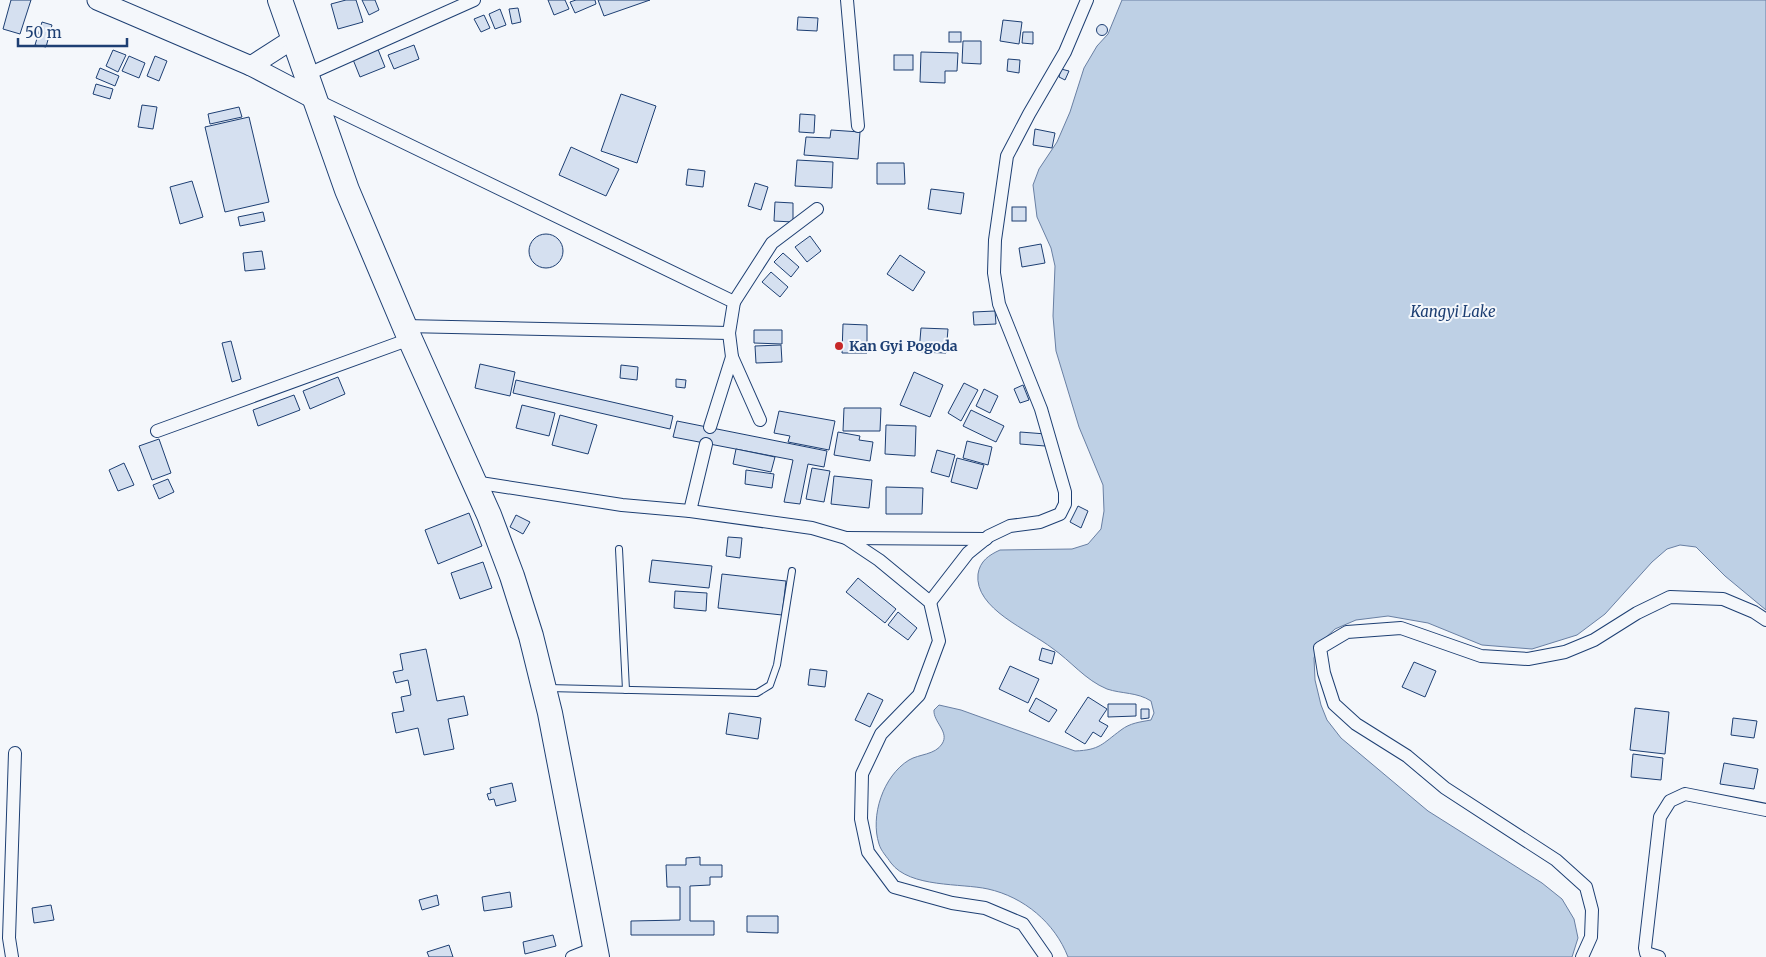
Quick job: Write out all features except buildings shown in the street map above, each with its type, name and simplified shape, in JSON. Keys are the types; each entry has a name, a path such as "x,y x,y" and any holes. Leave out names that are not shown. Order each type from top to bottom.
{"highway":[{"path":"280,0 347,190 407,332 474,482 512,576 531,636 544,688 596,952"}],"main road":[{"path":"97,0 251,66 314,99"},
{"path":"251,66 293,39"}],"street":[{"path":"306,75 474,0"},
{"path":"847,0 858,126"},
{"path":"930,602 968,553 986,539 1010,526 1040,522 1060,514 1065,504 1065,492 1041,409 999,304 994,273 995,240 1008,156 1029,114 1066,52 1087,0"},
{"path":"314,99 734,302"},
{"path":"760,420 732,357 729,332 734,302 772,243 817,208"},
{"path":"156,431 407,332 729,332"},
{"path":"710,426 732,357"},
{"path":"690,511 706,444"},
{"path":"474,482 604,502 690,511 812,528 846,538 986,539"},
{"path":"846,538 879,560 930,602 939,640 919,695 881,734 862,774 861,819 868,852 894,887 952,902 985,908 1022,924 1046,957"},
{"path":"1582,957 1591,937 1592,910 1586,887 1556,860 1445,788 1407,756 1356,724 1334,704 1324,673 1320,648 1347,632 1401,628 1481,656 1528,658 1566,652 1594,640 1636,613 1670,597 1723,599 1754,612 1766,620"},
{"path":"12,957 9,938 15,754"},
{"path":"1659,957 1650,955 1646,952 1645,948 1660,817 1670,801 1685,794 1766,810"},
{"path":"572,957 596,952"}],"lane":[{"path":"619,549 626,690"},
{"path":"544,688 757,693 770,686 777,665 792,571"}],"water":[{"name":"Kangyi Lake","path":"1122,0 1766,0 1766,610 1725,576 1696,547 1680,545 1667,549 1652,562 1605,614 1577,635 1532,649 1482,645 1428,623 1388,616 1356,620 1335,629 1322,641 1314,658 1315,680 1321,705 1327,720 1341,738 1428,811 1542,883 1562,899 1574,919 1578,938 1572,957 1068,957 1055,933 1037,913 1026,905 1014,898 988,889 923,881 910,877 891,863 880,847 876,821 881,798 886,786 900,767 913,758 939,748 944,740 943,731 934,714 934,710 939,705 961,710 1075,751 1096,748 1128,726 1151,720 1154,713 1151,701 1140,696 1113,691 1099,685 1085,676 1052,648 1005,617 985,598 979,586 978,574 981,565 986,559 1000,550 1072,549 1088,544 1101,529 1104,511 1103,485 1079,427 1056,351 1053,316 1055,266 1051,248 1037,217 1033,185 1039,169 1057,142 1070,112 1084,68 1097,46 1108,34"}],"place":[{"name":"Kan Gyi Pogoda","path":"839,346"}]}
